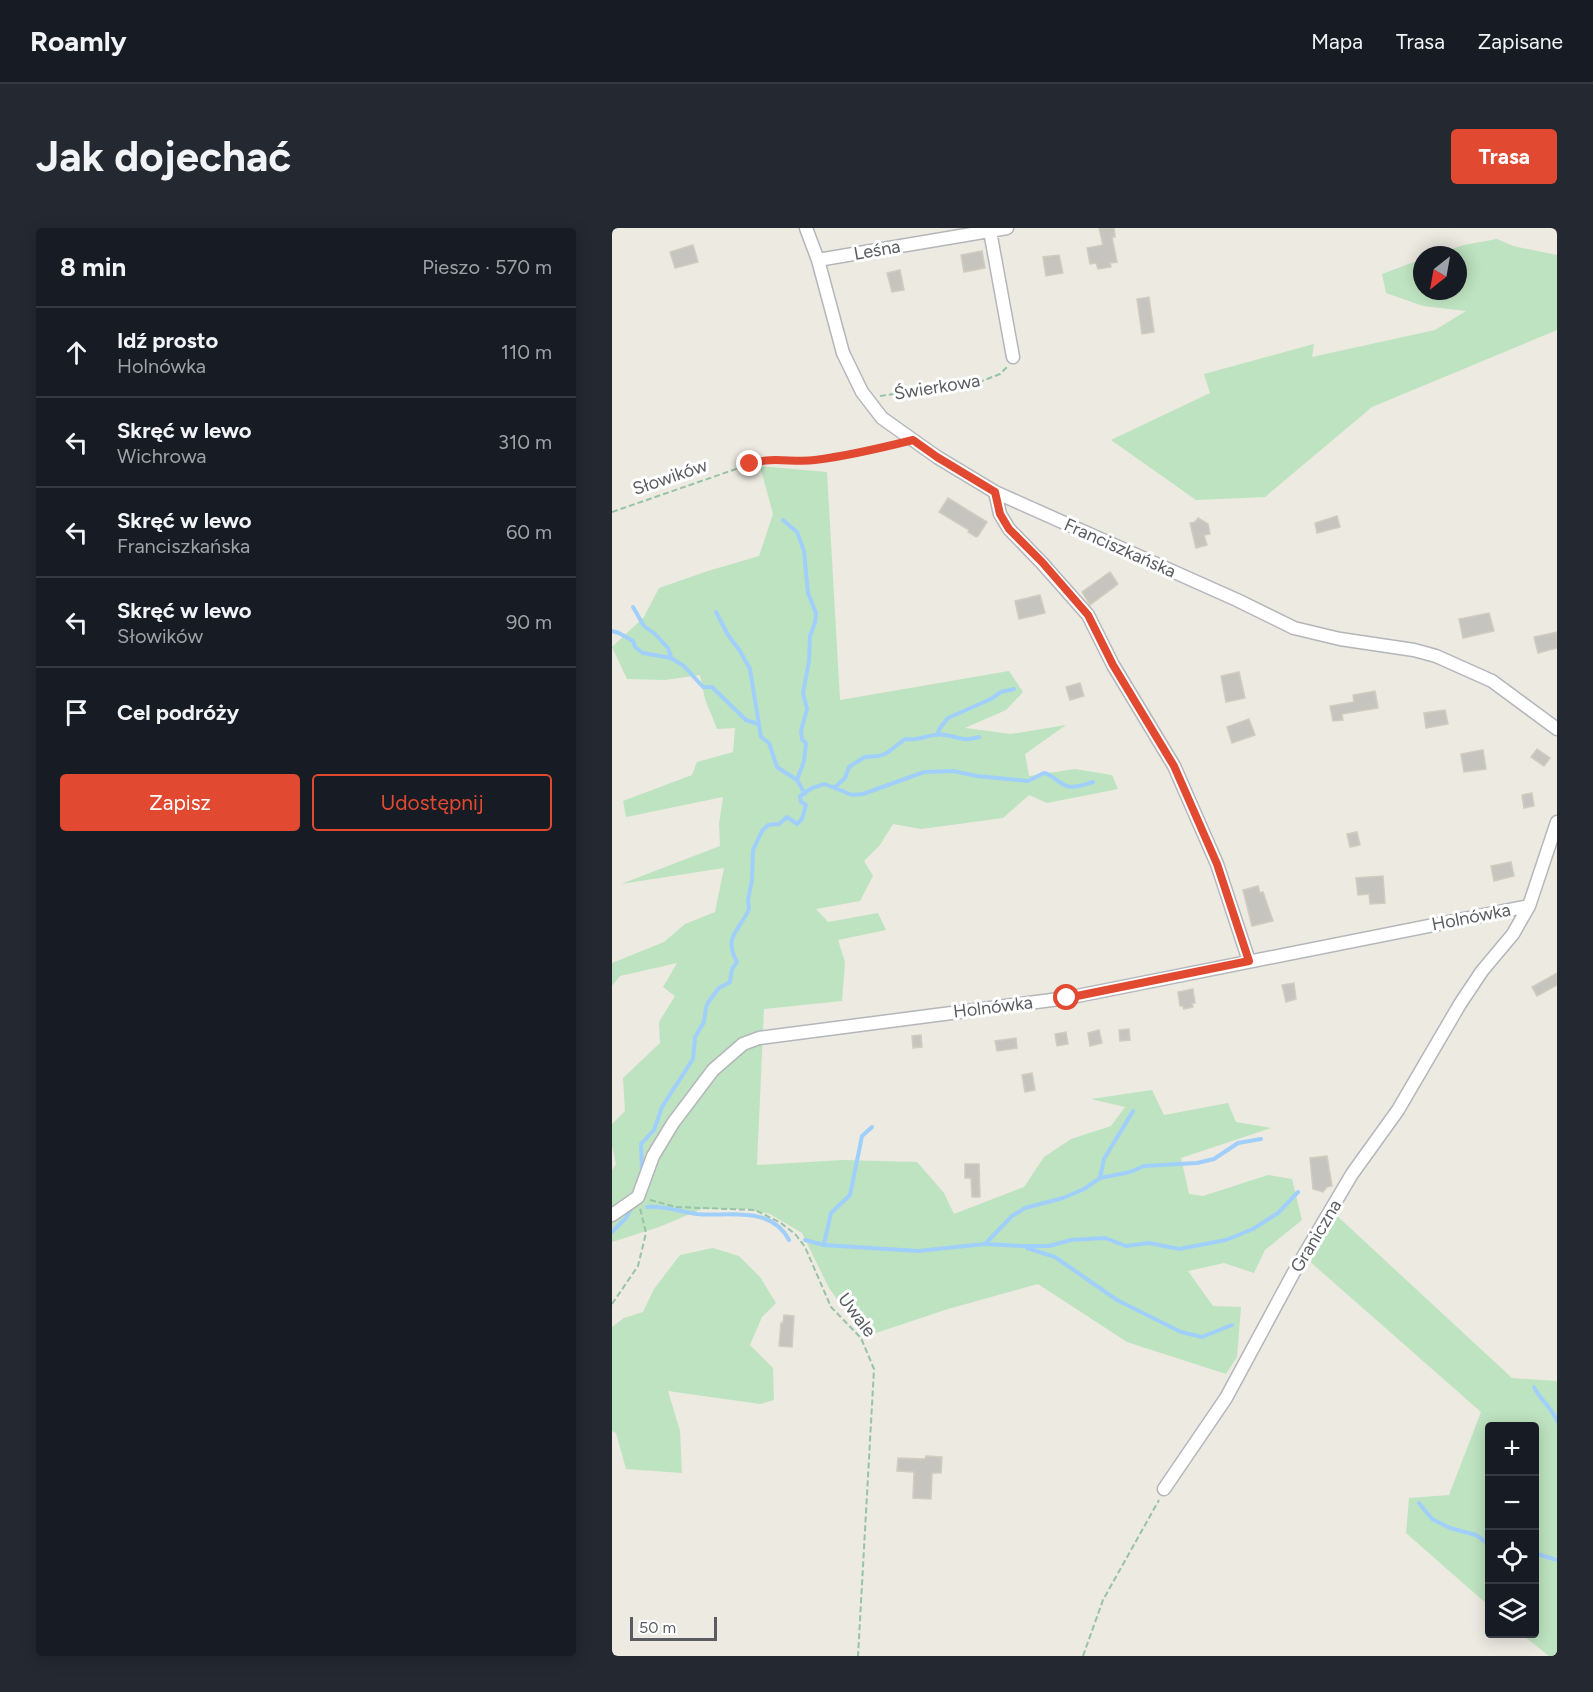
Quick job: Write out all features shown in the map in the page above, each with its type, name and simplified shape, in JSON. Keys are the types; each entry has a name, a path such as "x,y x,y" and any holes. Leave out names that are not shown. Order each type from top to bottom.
{"street":[{"name":"Franciszkańska","path":"806,228 818,260 843,353 867,398 882,418 937,457 995,492 1237,600 1294,628 1340,639 1414,650 1436,656 1492,681 1557,729"},
{"name":"Leśna","path":"818,260 1007,228"},
{"path":"990,231 1013,357"},
{"path":"995,492 1000,514 1009,529 1042,562 1088,615 1113,665 1174,766 1217,864 1249,961"},
{"name":"Graniczna","path":"1164,1489 1226,1398 1294,1272 1352,1174 1398,1110 1482,971 1513,934 1529,906 1557,822"},
{"name":"Holnówka","path":"638,1197 653,1156 713,1070 743,1044 759,1038 1067,998 1529,906"},
{"path":"612,1215 638,1197"}],"path":[{"name":"Świerkowa","path":"867,398 990,379 1004,370 1013,357"},
{"name":"Słowików","path":"612,512 762,460 814,460 913,440"},
{"path":"612,1304 638,1266 646,1233 638,1197"},
{"name":"Uwale","path":"638,1197 676,1207 755,1210 781,1223 805,1246 831,1307 861,1338 874,1369 858,1656"},
{"path":"1083,1656 1103,1599 1164,1489"}],"green space":[{"path":"1497,239 1513,246 1557,255 1557,330 1372,407 1265,497 1196,500 1111,440 1210,393 1204,374 1314,344 1312,357 1435,330 1466,311 1423,306 1386,293 1382,274 1413,262 1413,300 1467,300 1467,246 1461,246"},
{"path":"760,466 827,472 840,700 1009,671 1023,692 1006,710 965,728 1011,734 1066,725 1025,754 1029,776 1075,769 1112,775 1118,789 1047,803 1029,795 1003,818 921,829 893,824 880,845 864,861 873,876 860,901 816,909 828,922 878,913 886,930 838,940 845,962 842,1001 764,1009 757,1165 843,1160 917,1162 944,1193 954,1214 1024,1187 1044,1157 1071,1139 1111,1126 1125,1107 1091,1099 1152,1090 1164,1115 1228,1103 1236,1122 1271,1128 1181,1158 1189,1194 1203,1196 1268,1175 1292,1179 1302,1220 1265,1250 1254,1273 1224,1263 1188,1271 1213,1306 1241,1307 1237,1357 1226,1374 1127,1342 1038,1284 948,1309 864,1337 829,1288 802,1233 770,1214 747,1209 702,1209 659,1227 612,1242 612,1170 616,1164 612,1146 612,1124 625,1111 623,1078 660,1043 659,1022 675,996 663,987 677,963 620,976 612,986 612,963 664,942 685,924 715,912 724,868 621,884 720,846 719,824 723,797 626,817 623,801 692,775 697,762 733,752 735,728 717,729 705,699 700,675 665,680 627,679 612,647 644,617 659,588 759,556 773,514"},
{"path":"1335,1214 1512,1378 1557,1381 1557,1656 1549,1656 1526,1638 1539,1638 1539,1422 1485,1422 1485,1602 1406,1533 1409,1498 1449,1495 1481,1412 1307,1259"},
{"path":"713,1248 739,1256 760,1277 776,1303 762,1317 750,1345 773,1368 774,1400 760,1404 668,1391 680,1431 682,1473 626,1469 616,1433 612,1431 612,1327 624,1318 643,1312 654,1289 680,1255"}],"building":[{"path":"1099,228 1114,228 1115,237 1112,237 1117,262 1110,263 1111,267 1098,269 1096,263 1090,264 1087,248 1103,245"},
{"path":"693,245 698,262 675,268 670,252"},
{"path":"982,251 985,268 964,272 961,255"},
{"path":"1059,255 1063,273 1046,276 1043,257"},
{"path":"900,270 904,290 892,292 887,273"},
{"path":"1149,297 1154,332 1142,334 1137,299"},
{"path":"948,498 987,522 978,536 976,537 968,532 969,530 939,512"},
{"path":"1337,516 1340,527 1317,533 1315,523"},
{"path":"1198,518 1208,524 1210,534 1204,535 1207,545 1196,548 1190,523 1195,522"},
{"path":"1110,572 1118,584 1090,605 1082,592"},
{"path":"1040,595 1045,613 1019,619 1015,601"},
{"path":"1489,613 1494,631 1463,638 1459,619"},
{"path":"1557,632 1557,648 1538,653 1534,637"},
{"path":"1239,672 1245,698 1226,702 1221,676"},
{"path":"1080,683 1084,696 1070,700 1066,687"},
{"path":"1375,691 1378,708 1342,714 1343,720 1333,721 1330,706 1354,702 1353,695"},
{"path":"1445,710 1448,724 1426,728 1424,713"},
{"path":"1249,719 1255,735 1232,743 1227,727"},
{"path":"1537,749 1550,758 1544,766 1531,757"},
{"path":"1483,750 1486,769 1464,772 1461,754"},
{"path":"1532,793 1534,806 1524,808 1522,795"},
{"path":"1357,832 1360,845 1350,847 1347,834"},
{"path":"1511,862 1514,876 1494,881 1491,866"},
{"path":"1383,876 1385,903 1370,904 1369,894 1358,895 1356,878"},
{"path":"1258,886 1260,893 1263,892 1273,921 1252,926 1243,890"},
{"path":"1557,973 1557,985 1537,996 1532,987"},
{"path":"1294,983 1296,999 1286,1002 1282,985"},
{"path":"1193,989 1195,1003 1192,1003 1193,1007 1184,1009 1180,1006 1178,992"},
{"path":"1129,1029 1130,1040 1120,1041 1119,1030"},
{"path":"1099,1030 1102,1043 1090,1046 1088,1033"},
{"path":"1066,1032 1068,1044 1057,1046 1055,1034"},
{"path":"921,1035 922,1047 913,1048 912,1036"},
{"path":"1016,1038 1017,1048 997,1051 995,1041"},
{"path":"1032,1073 1035,1090 1025,1092 1022,1075"},
{"path":"1327,1156 1332,1186 1327,1187 1323,1192 1313,1189 1310,1158"},
{"path":"965,1164 979,1164 980,1197 972,1197 971,1178 965,1178"},
{"path":"784,1315 794,1316 792,1347 779,1346"},
{"path":"926,1456 942,1457 941,1473 932,1473 931,1499 913,1498 914,1472 897,1471 898,1458 925,1459"}],"waterway":[{"path":"783,520 797,532 804,551 808,593 816,613 810,636 809,661 803,693 807,709 801,731 802,739 806,743 804,761 797,780 805,794"},
{"path":"633,607 644,626 668,648 671,657"},
{"path":"716,612 750,669 761,737 769,743 777,767 797,780"},
{"path":"612,631 633,641 635,647 643,653 671,658 684,666 703,687 712,687 746,720 758,724"},
{"path":"937,735 948,718 991,699 1001,692 1014,689"},
{"path":"835,787 845,778 849,767 865,757 887,753 905,739 940,734 965,739 979,737"},
{"path":"642,1170 641,1144 654,1130 662,1107 693,1059 695,1037 704,1022 709,1001 719,988 730,982 732,969 737,962 733,953 732,940 749,909 753,850 762,831 768,825 779,824 787,817 797,824 802,819 806,805 801,802 800,796 812,788 825,784 852,795 863,794 924,772 953,771 1028,781 1044,773 1070,787 1093,782"},
{"path":"985,1244 1012,1216 1025,1208 1063,1198 1084,1189 1100,1178 1104,1159 1133,1111"},
{"path":"824,1244 831,1213 850,1195 862,1136 872,1127"},
{"path":"1100,1178 1130,1172 1144,1166 1197,1163 1214,1159 1238,1143 1261,1139"},
{"path":"805,1240 824,1245 918,1251 985,1244 1049,1246 1071,1240 1105,1238 1126,1246 1149,1243 1179,1249 1226,1240 1253,1229 1278,1213 1298,1192"},
{"path":"647,1207 697,1214 736,1214 760,1217 781,1229 789,1240"},
{"path":"612,1232 626,1218 631,1209"},
{"path":"1027,1248 1055,1257 1117,1300 1181,1332 1202,1337 1232,1325"},
{"path":"1534,1387 1557,1421"},
{"path":"1419,1503 1432,1519 1450,1528 1476,1535 1485,1541"},
{"path":"1539,1555 1557,1560"}],"route":[{"path":"750,464 772,459 814,460 913,440 995,492 1000,514 1009,529 1042,562 1088,615 1113,665 1174,766 1217,864 1249,961 1067,998"}]}
